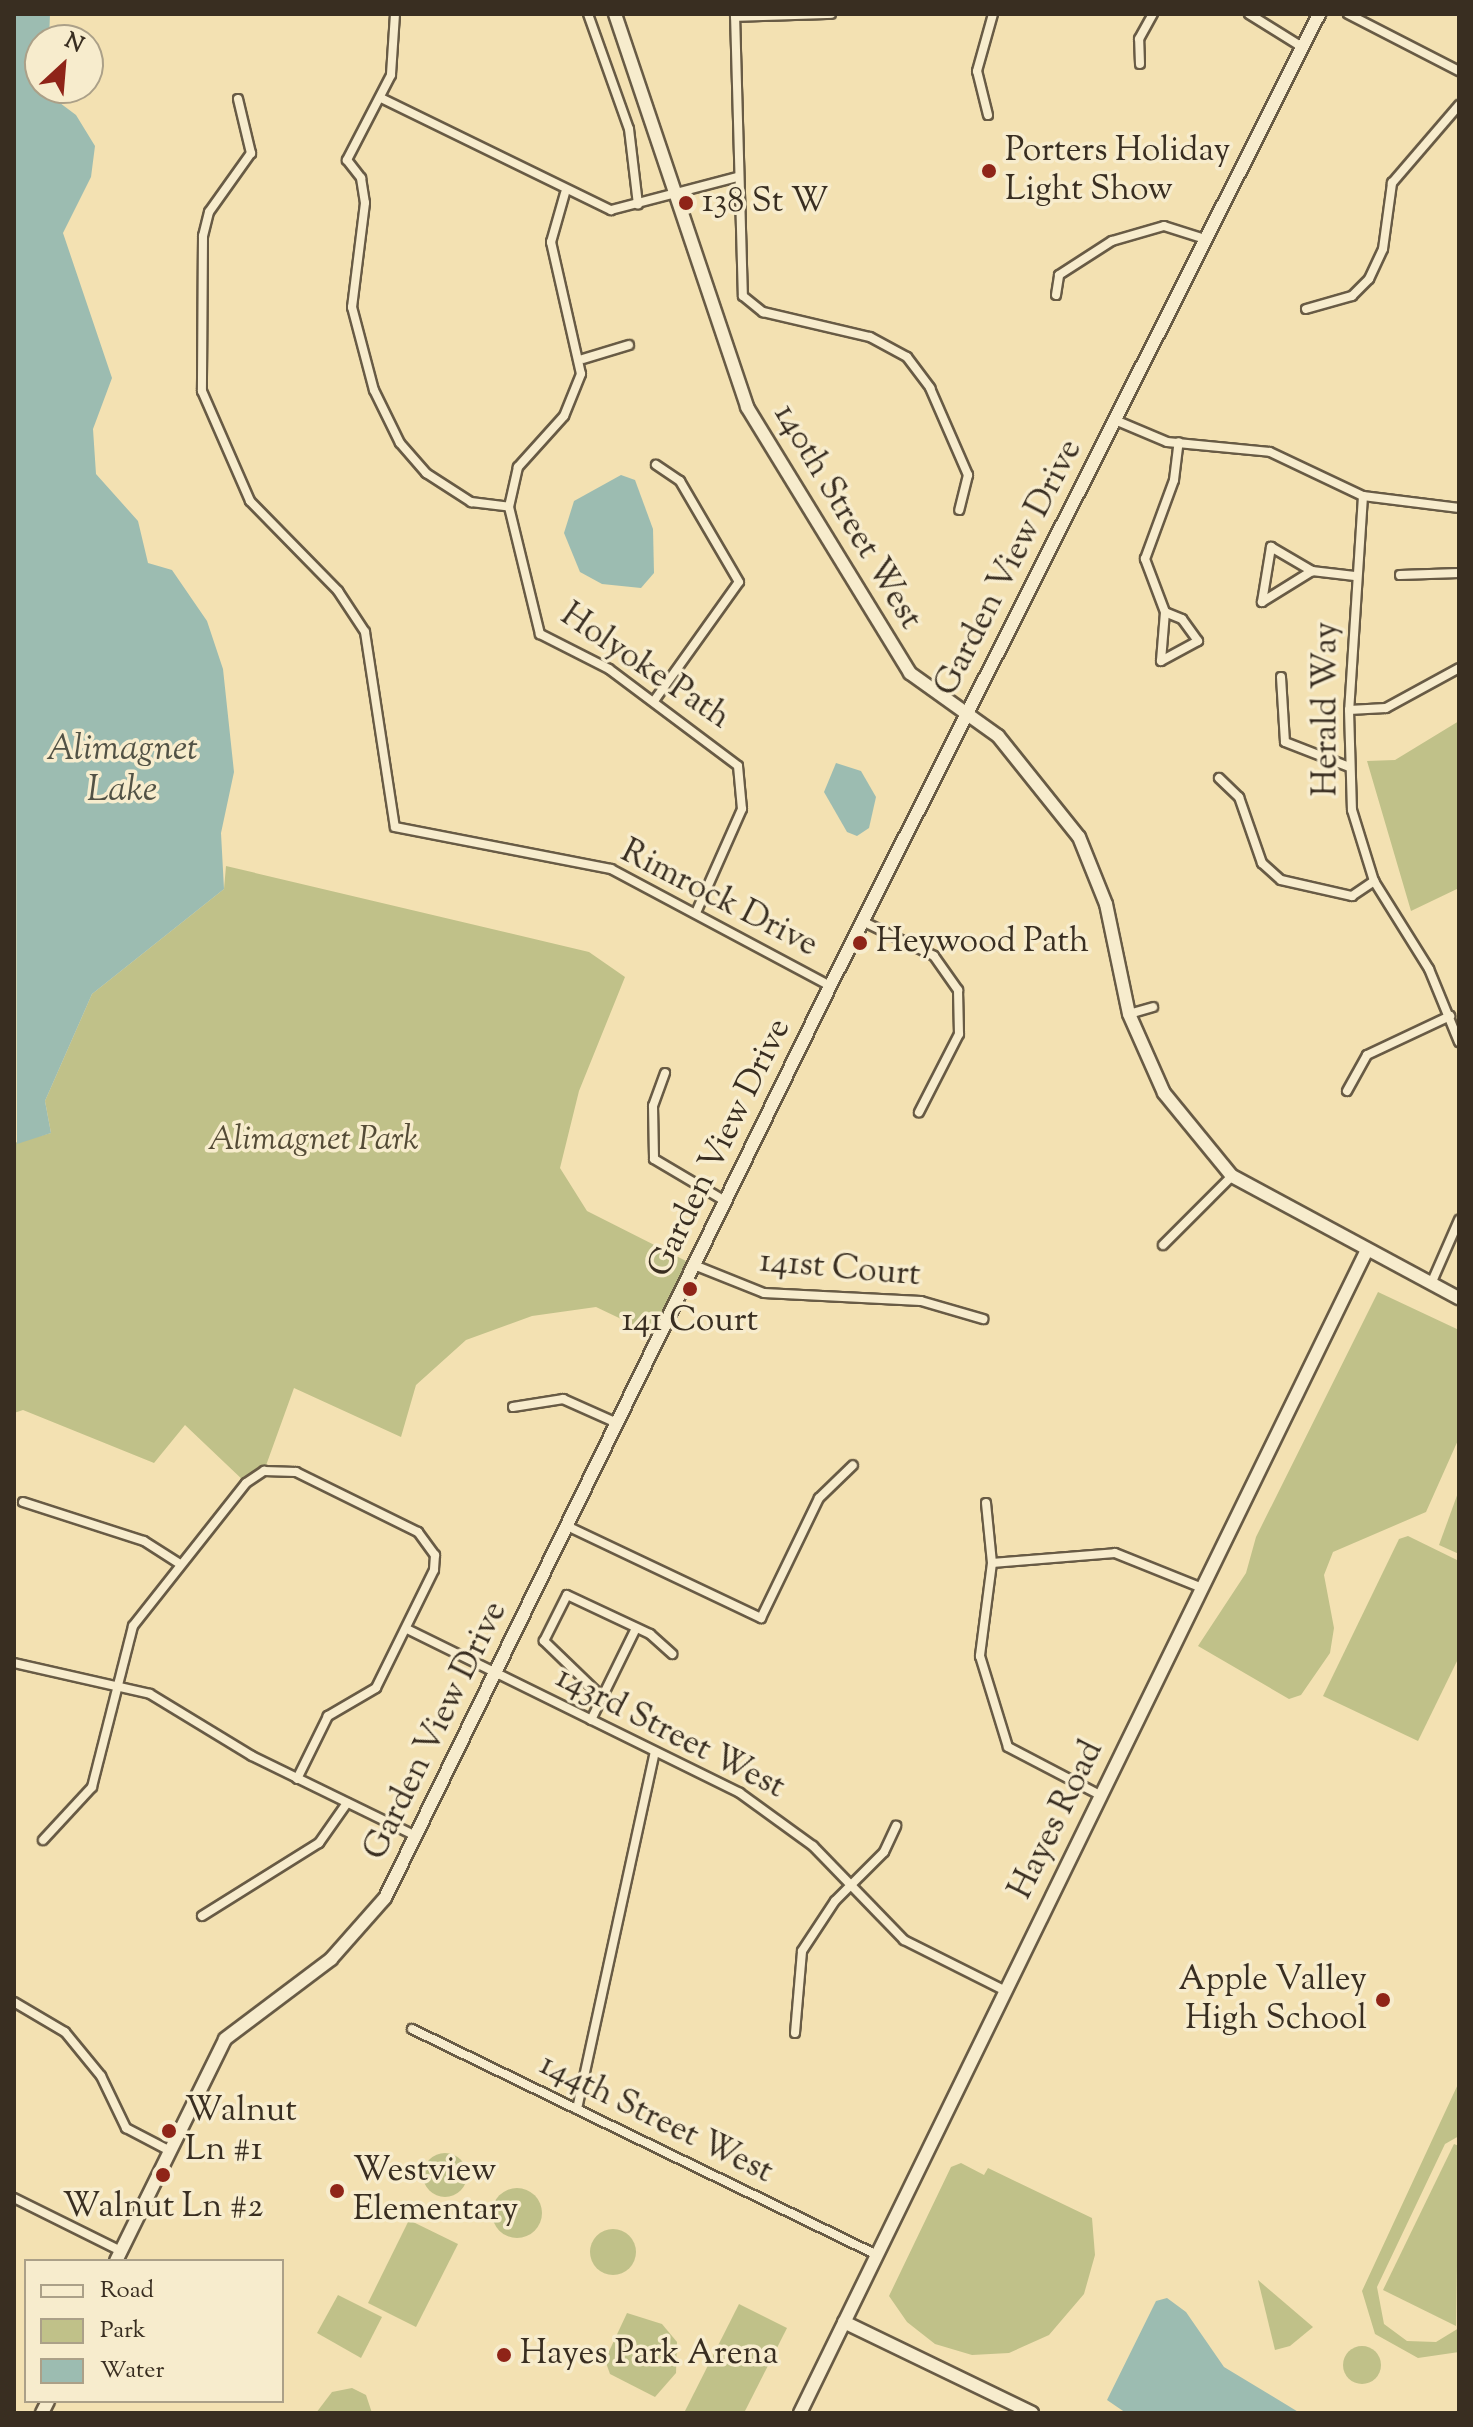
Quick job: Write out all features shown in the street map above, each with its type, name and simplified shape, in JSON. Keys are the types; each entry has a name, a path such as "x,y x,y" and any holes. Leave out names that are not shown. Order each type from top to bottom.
{"street":[{"path":"395,14 391,75 347,160 361,178 365,203 352,307 374,390 400,443 426,473 471,502 509,507"},
{"path":"588,14 629,129 638,204"},
{"name":"140th Street West","path":"615,14 747,407 910,673 1030,769 1079,837 1106,904 1129,1014 1164,1093 1232,1176 1366,1252 1459,1298"},
{"path":"831,14 735,15 737,177 743,296 763,312 870,337 907,357 930,388 968,475 959,510"},
{"path":"988,115 978,51 993,14"},
{"path":"1140,64 1139,39 1153,14"},
{"path":"1249,14 1302,47"},
{"name":"Garden View Drive","path":"119,2256 225,2039 358,1934 416,1836 862,921 1319,14"},
{"path":"1348,14 1459,71"},
{"path":"381,98 565,193 611,210 737,177"},
{"name":"Rimrock Drive","path":"238,99 251,153 209,212 203,236 202,391 250,501 338,591 365,632 395,827 611,869 830,986"},
{"path":"1306,309 1352,296 1369,279 1383,249 1392,183 1459,105"},
{"path":"565,193 551,242 583,359 629,345"},
{"path":"1056,295 1059,275 1112,241 1164,226 1205,239"},
{"name":"Holyoke Path","path":"583,359 564,416 518,467 509,507 540,634 654,701 727,753 744,780 742,809 696,913"},
{"path":"1115,420 1179,442 1270,452 1363,496 1459,508"},
{"path":"1165,612 1182,619 1198,641 1161,661 1165,612 1145,559 1174,480 1179,442"},
{"path":"654,701 739,582 680,481 656,465"},
{"name":"Herald Way","path":"1363,496 1355,576 1349,710 1352,810 1374,881 1450,1016 1459,1042"},
{"path":"1312,571 1270,602 1262,602 1271,547 1312,571 1355,576"},
{"path":"1400,575 1459,573"},
{"path":"1349,710 1386,708 1459,668"},
{"path":"1281,677 1285,742 1349,767"},
{"path":"1219,778 1239,797 1262,863 1281,880 1352,896 1374,881"},
{"path":"862,921 934,956 958,990 959,1034 919,1112"},
{"path":"1129,1014 1153,1007"},
{"path":"1347,1091 1367,1055 1450,1016"},
{"path":"665,1073 653,1106 654,1159 725,1201"},
{"path":"1163,1245 1232,1176"},
{"path":"1431,1284 1459,1220"},
{"name":"Hayes Road","path":"800,2413 1366,1252"},
{"name":"141st Court","path":"694,1265 764,1293 921,1301 983,1319"},
{"path":"513,1407 563,1399 617,1423"},
{"path":"567,1526 761,1618 819,1498 853,1465"},
{"path":"43,1840 92,1787 133,1626 246,1483 264,1471 296,1472 429,1542 434,1570 376,1688 328,1716 297,1779"},
{"path":"23,1502 144,1541 180,1564"},
{"path":"986,1503 992,1563 980,1656 1008,1747 1100,1795"},
{"path":"992,1563 1115,1553 1202,1588"},
{"path":"602,1697 550,1652 546,1627 567,1595 635,1630 672,1654"},
{"name":"143rd Street West","path":"407,1629 776,1815 904,1940 1006,1991"},
{"path":"591,1720 635,1630"},
{"path":"14,1663 116,1685 181,1707 297,1779 416,1836"},
{"path":"577,2109 655,1752"},
{"path":"202,1916 319,1843 347,1803"},
{"path":"795,2033 802,1951 848,1886 884,1852 896,1826"},
{"path":"14,2002 65,2032 101,2076 126,2128 170,2151"},
{"name":"144th Street West","path":"412,2029 877,2255"},
{"path":"14,2198 119,2256"},
{"path":"844,2322 1032,2413"}],"green space":[{"path":"1459,721 1459,888 1411,911 1367,761 1395,760"},
{"name":"Alimagnet Park","path":"226,866 589,952 625,977 579,1091 560,1168 587,1211 694,1265 659,1337 596,1307 532,1316 466,1340 416,1385 401,1437 294,1388 264,1471 246,1483 185,1425 154,1463 23,1410 14,1413 14,1143 51,1133 45,1101 92,994 224,889"},
{"path":"1378,1292 1459,1330 1459,1438 1426,1512 1333,1552 1324,1575 1334,1628 1330,1653 1301,1695 1289,1699 1198,1646 1246,1573 1256,1537"},
{"path":"1459,1490 1459,1554 1439,1545"},
{"path":"1408,1536 1459,1561 1459,1657 1418,1741 1323,1696 1399,1539"},
{"path":"1459,2082 1459,2136 1445,2144 1377,2287 1384,2324 1407,2341 1436,2342 1459,2328 1459,2352 1418,2358 1375,2334 1362,2291"},
{"path":"1454,2144 1459,2146 1456,2326 1383,2290"},
{"path":"445,2153 461,2159 467,2175 461,2191 445,2197 429,2191 423,2175 429,2159"},
{"path":"961,2163 984,2175 988,2168 1092,2218 1095,2255 1084,2294 1049,2335 1009,2353 972,2355 935,2344 907,2322 889,2296 951,2167"},
{"path":"517,2188 534,2196 542,2213 534,2230 517,2238 500,2230 492,2213 500,2196"},
{"path":"409,2220 458,2244 416,2327 368,2303"},
{"path":"613,2229 629,2236 636,2252 629,2268 613,2275 597,2268 590,2252 597,2236"},
{"path":"1258,2280 1313,2327 1290,2346 1275,2350"},
{"path":"338,2295 382,2317 361,2358 317,2333"},
{"path":"739,2304 787,2328 744,2413 684,2413"},
{"path":"627,2313 662,2324 677,2342 676,2373 655,2397 610,2374 605,2360"},
{"path":"1362,2346 1376,2351 1381,2365 1376,2379 1362,2384 1348,2379 1343,2365 1348,2351"},
{"path":"352,2388 366,2395 372,2413 316,2413 332,2392"}],"water":[{"name":"Alimagnet Lake","path":"14,14 50,14 50,24 24,24 24,104 61,104 76,115 95,146 91,177 63,233 112,378 93,429 96,474 138,521 148,563 172,570 207,621 223,669 234,772 221,833 224,889 92,994 45,1101 51,1133 17,1144"},
{"path":"621,475 635,480 653,529 654,573 641,588 602,584 580,572 564,533 574,501"},
{"path":"836,763 861,771 876,797 869,828 857,836 847,832 824,792"},
{"path":"1167,2298 1186,2312 1224,2367 1300,2413 1126,2413 1107,2400 1156,2301"}],"place":[{"name":"Porters Holiday Light Show","path":"989,171"},
{"name":"138 St W","path":"686,203"},
{"name":"Heywood Path","path":"860,943"},
{"name":"141 Court","path":"690,1289"},
{"name":"Apple Valley High School","path":"1383,2000"},
{"name":"Walnut Ln #1","path":"169,2131"},
{"name":"Walnut Ln #2","path":"163,2175"},
{"name":"Westview Elementary","path":"337,2191"},
{"name":"Hayes Park Arena","path":"504,2355"}]}
